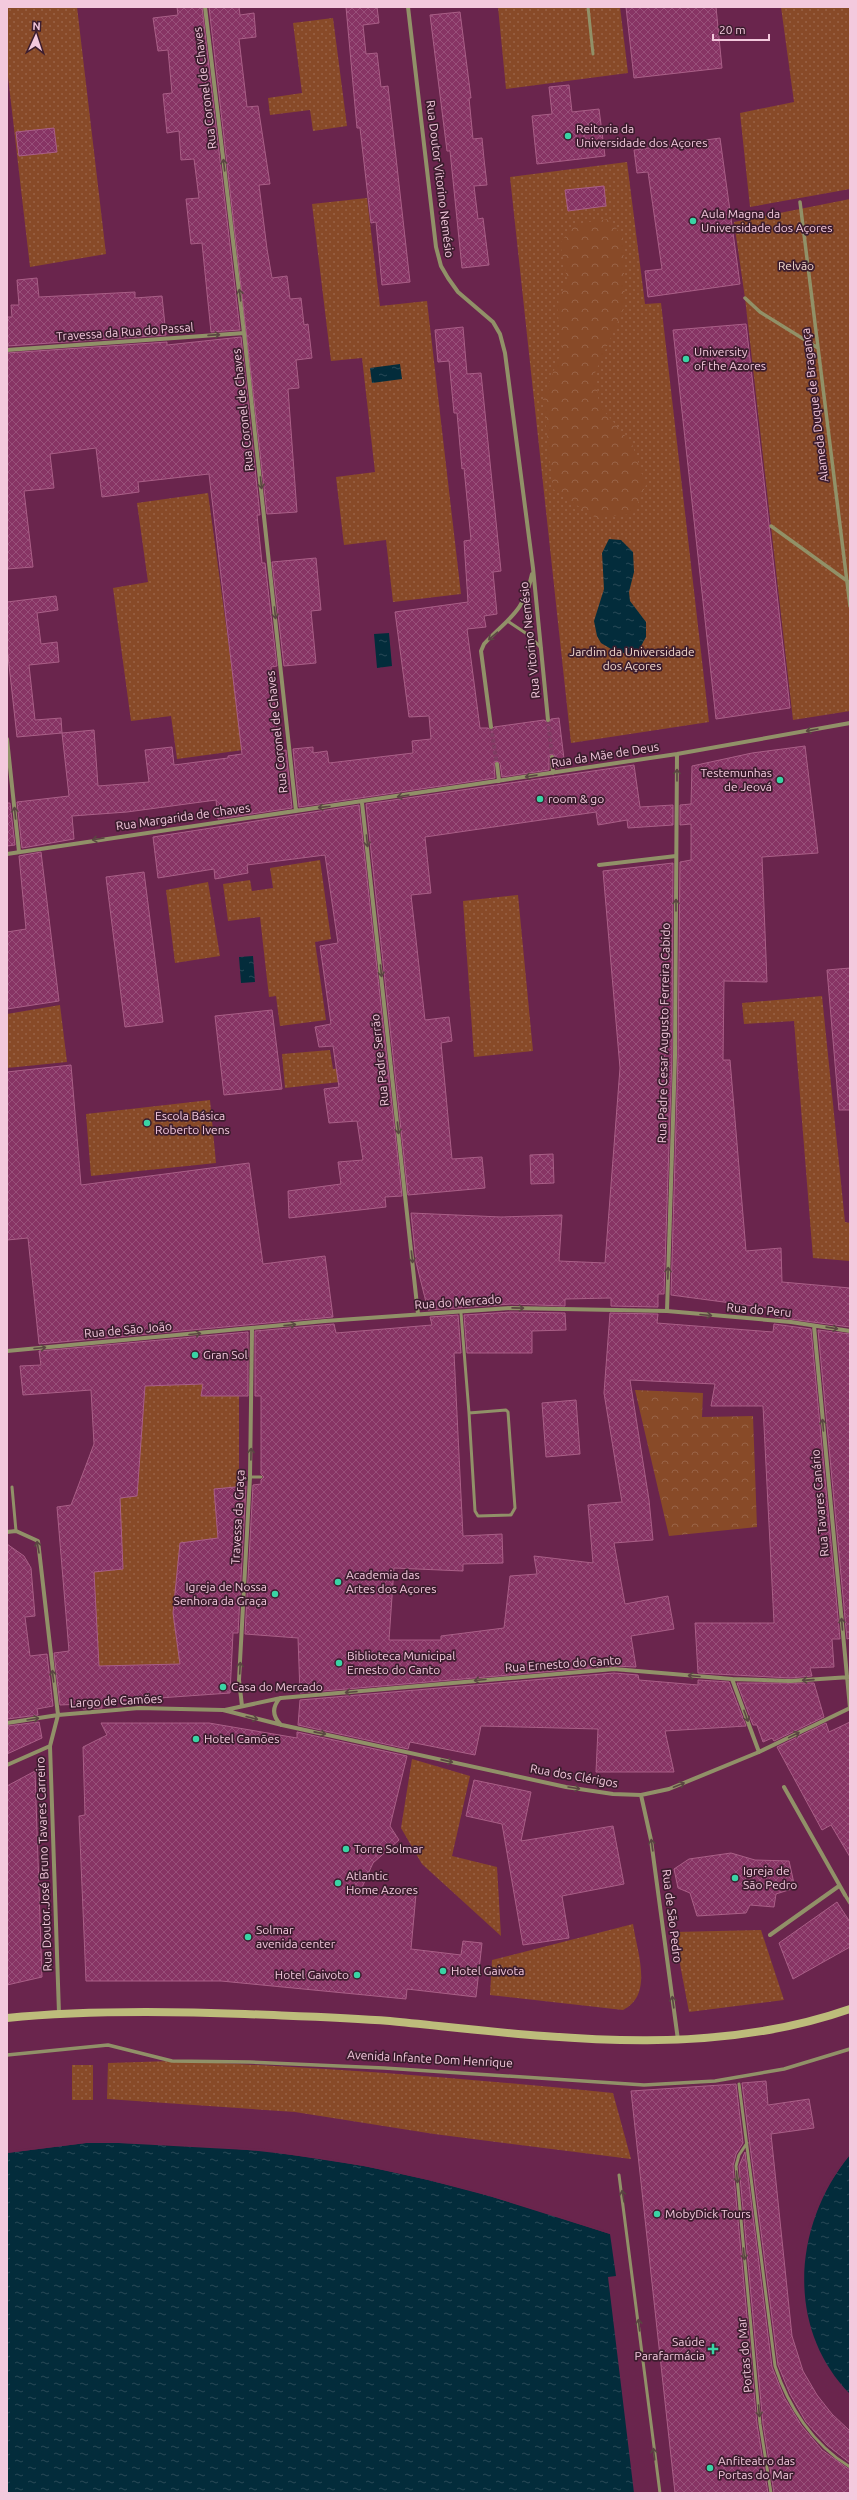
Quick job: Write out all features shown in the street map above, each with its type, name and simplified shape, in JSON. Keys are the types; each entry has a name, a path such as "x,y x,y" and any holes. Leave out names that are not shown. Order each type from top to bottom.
{"main road":[{"path":"7,2018 59,2013 173,2012 271,2015 388,2021 582,2040 678,2041 774,2029 850,2009"}],"street":[{"name":"Rua Coronel de Chaves","path":"205,7 244,333 296,811"},
{"name":"Rua Doutor Vitorino Nemésio","path":"408,7 436,247 441,266 458,292 493,322 500,334 533,568"},
{"name":"Alameda Duque de Bragança","path":"800,202 850,606"},
{"path":"745,298 760,312 818,348"},
{"name":"Travessa da Rua do Passal","path":"7,350 244,333"},
{"path":"771,526 848,583"},
{"name":"Rua Vitorino Nemésio","path":"491,727 481,651 489,639 509,622 523,603 529,587 533,568"},
{"name":"Rua Vitorino Nemésio","path":"533,568 548,720"},
{"name":"Rua da Mãe de Deus","path":"362,803 677,754 850,723"},
{"path":"7,739 20,852"},
{"name":"Rua Padre Cesar Augusto Ferreira Cabido","path":"667,1312 675,1056 677,754"},
{"path":"552,757 553,773"},
{"path":"496,764 499,781"},
{"name":"Rua Margarida de Chaves","path":"7,854 296,811 362,803"},
{"name":"Rua Padre Serrão","path":"362,803 418,1314"},
{"path":"599,865 676,856"},
{"name":"Rua do Mercado","path":"252,1329 418,1314 461,1313 511,1308 667,1312"},
{"name":"Rua do Peru","path":"667,1312 814,1326 850,1331"},
{"name":"Rua Tavares Canário","path":"814,1326 850,1708"},
{"name":"Rua de São João","path":"7,1350 252,1329"},
{"name":"Travessa da Graça","path":"242,1706 239,1680 250,1477 252,1329"},
{"path":"7,1532 16,1531 38,1541 58,1715"},
{"name":"Rua Ernesto do Canto","path":"281,1698 614,1669 732,1679 790,1681 848,1677"},
{"path":"732,1679 759,1752"},
{"path":"281,1698 274,1710 275,1716 282,1725"},
{"name":"Largo de Camões","path":"223,1710 281,1698"},
{"name":"Largo de Camões","path":"7,1723 58,1715 139,1708 223,1710 282,1725"},
{"name":"Rua dos Clérigos","path":"282,1725 566,1787 613,1794 641,1795 669,1789 759,1752 850,1708"},
{"name":"Rua Doutor.José Bruno Tavares Carreiro","path":"58,1715 50,1746 59,2013"},
{"path":"7,1765 50,1746"},
{"path":"784,1787 850,1903"},
{"name":"Rua de São Pedro","path":"641,1795 651,1840 678,2041"},
{"path":"770,1935 839,1886"},
{"name":"Avenida Infante Dom Henrique","path":"7,2055 108,2045 172,2061 250,2062 384,2068 644,2085 715,2081 784,2069 850,2049"}],"lane":[{"path":"588,7 593,54"},
{"path":"509,622 530,636 541,648"},
{"path":"461,1313 476,1514 478,1516 511,1515 515,1508 508,1412 506,1410 469,1413"},
{"path":"250,1477 261,1477"},
{"path":"12,1486 16,1531"},
{"path":"739,2084 771,2346 777,2373 794,2410 812,2436 850,2467"},
{"name":"Portas do Mar","path":"747,2143 738,2155 736,2166 760,2424 771,2493"},
{"path":"619,2175 660,2493"}],"green space":[{"path":"7,7 77,7 106,254 30,267 7,68"},
{"path":"498,7 620,7 628,73 506,89"},
{"path":"781,7 850,7 850,189 750,207 740,113 794,102"},
{"path":"333,18 347,126 313,131 310,110 270,115 268,98 302,93 293,23"},
{"name":"Jardim da Universidade dos Açores","path":"627,162 645,304 661,303 709,722 571,743 510,177"},
{"path":"367,198 380,306 427,301 461,594 393,602 386,540 344,545 336,477 375,472 362,358 331,361 312,204"},
{"name":"Relvão","path":"850,199 850,711 793,720 745,298 734,222"},
{"path":"609,219 623,237 625,306 595,373 599,405 632,444 646,485 633,514 596,518 553,489 543,398 562,350 557,305 567,279 560,243 575,224"},
{"path":"208,493 243,750 177,759 171,716 131,721 113,588 148,582 137,503"},
{"path":"320,860 331,939 315,942 326,1020 280,1026 276,996 269,997 260,917 228,921 223,884 250,880 252,891 273,888 270,868"},
{"path":"208,882 220,956 175,963 166,890"},
{"path":"518,895 533,1051 474,1057 463,901"},
{"path":"822,996 845,1222 850,1223 850,1261 813,1258 794,1021 744,1024 742,1003"},
{"path":"60,1005 67,1062 7,1068 7,1014"},
{"path":"330,1050 333,1069 356,1066 358,1080 285,1088 282,1054"},
{"path":"210,1100 216,1163 91,1176 86,1114"},
{"path":"203,1384 201,1396 239,1396 239,1487 214,1489 218,1538 180,1543 173,1613 180,1664 99,1666 94,1572 123,1569 120,1498 137,1496 145,1386"},
{"path":"635,1390 703,1393 702,1417 753,1416 757,1527 669,1536"},
{"path":"412,1759 470,1776 452,1856 497,1867 501,1936 422,1864 401,1828"},
{"path":"633,1924 640,1960 641,1984 638,1994 632,2003 623,2010 490,1995 492,1960"},
{"path":"761,1930 784,2000 689,2012 674,1932"},
{"path":"172,2061 282,2066 613,2093 631,2159 434,2134 295,2112 107,2099 108,2063"},
{"path":"72,2065 93,2065 93,2100 72,2100"}],"water":[{"path":"400,364 402,379 372,383 370,368"},
{"path":"609,539 621,540 633,552 634,572 629,592 630,601 646,622 646,637 640,648 632,654 616,652 601,643 597,636 594,621 604,589 602,553"},
{"path":"389,633 392,666 377,668 374,634"},
{"path":"253,956 255,982 241,983 239,957"},
{"path":"86,2143 129,2143 215,2147 301,2156 343,2163 428,2180 474,2192 610,2234 616,2276 608,2277 634,2493 7,2493 7,2153"},
{"path":"850,2155 850,2394 829,2368 815,2339 806,2308 804,2276 808,2244 817,2212 831,2182"}],"pier":[{"path":"86,2141 164,2143 266,2149 365,2164 489,2194 610,2232 610,2234 489,2196 428,2180 364,2166 266,2151 118,2143 86,2143 7,2153 7,2151"},
{"path":"850,2153 825,2190 810,2228 808,2228 823,2189"}],"building":[{"path":"177,7 202,7 240,330 211,332 202,243 191,244 186,199 199,198 194,159 181,160 179,131 167,133 163,94 172,93 168,50 158,51 153,18 178,15"},
{"path":"209,7 239,7 240,15 254,13 256,37 239,39 247,107 258,106 270,184 259,185 267,249 272,278 287,276 290,299 301,298 304,325 308,324 312,358 296,360 299,388 288,389 297,512 267,514"},
{"path":"346,7 377,7 379,23 363,25 366,54 377,53 381,87 388,86 410,282 382,285 376,222 371,223 360,128 357,128"},
{"path":"626,7 716,7 722,68 634,78"},
{"path":"460,12 471,98 469,98 473,139 482,138 487,185 474,186 478,219 483,218 489,265 462,268 450,151 447,151 430,15"},
{"name":"Reitoria da Universidade dos Açores","path":"569,85 572,112 599,109 605,156 537,164 532,116 552,114 549,87"},
{"path":"54,128 57,152 19,156 16,132"},
{"name":"Aula Magna da Universidade dos Açores","path":"720,138 740,284 648,297 645,271 662,269 648,172 637,173 634,150"},
{"path":"604,186 606,206 568,211 565,190"},
{"path":"37,278 39,297 135,292 135,298 162,296 166,335 7,346 7,317 12,317 11,305 19,305 17,280"},
{"path":"746,324 790,708 716,719 673,330"},
{"path":"463,327 467,374 481,373 501,571 493,572 497,614 484,616 486,627 467,629 480,728 488,728 491,730 494,727 544,720 549,723 551,719 559,718 565,767 556,768 555,756 551,754 549,757 549,770 502,777 500,763 496,761 494,764 495,778 299,807 293,749 313,747 313,753 327,751 329,763 413,753 412,741 431,739 429,716 409,717 395,612 468,602 464,541 471,540 464,468 462,469 457,413 454,413 449,361 438,362 435,330"},
{"path":"241,337 260,515 257,515 262,563 265,563 277,666 271,667 279,751 286,750 292,808 218,819 216,800 127,812 72,816 74,839 22,848 17,802 69,796 62,733 94,730 98,786 149,782 145,750 172,747 174,765 228,758 228,756 242,754 209,474 138,482 139,492 102,497 96,448 50,454 54,488 24,491 33,567 7,569 7,353 167,342 167,345"},
{"path":"316,558 321,610 311,611 316,663 284,666 272,562"},
{"path":"56,596 58,610 37,613 41,644 57,642 59,662 29,665 35,720 61,718 62,733 17,737 7,647 7,602"},
{"path":"805,746 818,853 762,857 767,982 724,981 723,1060 730,1060 746,1251 781,1248 782,1282 850,1288 850,1327 775,1317 776,1309 671,1295 678,1056 680,862 691,860 691,824 680,825 680,805 691,804 692,766 752,753"},
{"path":"634,765 640,807 673,805 673,825 628,828 627,820 598,825 596,812 425,837 431,893 411,895 425,1020 449,1017 452,1041 441,1043 452,1159 482,1157 485,1188 408,1195 366,804"},
{"path":"7,803 10,803 15,845 7,846"},
{"path":"359,805 402,1196 385,1197 386,1207 289,1218 288,1191 341,1184 338,1162 363,1160 357,1121 329,1123 324,1089 339,1087 333,1046 319,1047 315,1027 331,1024 320,946 338,943 325,855 247,865 248,873 215,879 214,869 158,878 153,837"},
{"path":"41,852 59,1001 7,1009 7,932 26,929 19,856"},
{"path":"673,863 672,1056 664,1294 658,1294 658,1307 611,1306 611,1298 565,1299 565,1306 511,1304 428,1310 416,1262 411,1213 501,1217 562,1215 559,1261 605,1263 620,1068 603,871"},
{"path":"144,872 163,1022 125,1027 106,877"},
{"path":"850,968 850,1110 839,1110 827,970"},
{"path":"272,1010 282,1089 224,1095 215,1016"},
{"path":"71,1065 81,1185 249,1163 263,1264 325,1256 333,1317 39,1344 28,1238 7,1240 7,1072"},
{"path":"553,1154 554,1183 531,1184 530,1155"},
{"path":"511,1312 565,1313 566,1330 532,1331 532,1353 467,1353 464,1315"},
{"path":"610,1313 658,1314 657,1323 773,1332 774,1324 811,1329 840,1639 832,1639 834,1667 810,1668 812,1676 790,1678 698,1673 695,1623 774,1623 763,1406 711,1406 715,1384 630,1380 649,1500 653,1540 614,1543 625,1604 668,1596 674,1629 631,1636 636,1667 614,1666 300,1693 298,1638 245,1634 253,1485 261,1484 261,1480 264,1477 261,1474 261,1396 255,1396 255,1331 334,1324 336,1333 432,1325 430,1317 458,1315 461,1353 454,1353 463,1536 502,1534 503,1563 463,1564 463,1571 394,1568 389,1640 441,1640 441,1636 504,1628 510,1576 537,1574 534,1556 593,1563 588,1505 622,1502 604,1393"},
{"path":"818,1330 850,1334 850,1638 847,1639"},
{"path":"248,1332 248,1396 201,1396 203,1384 145,1386 137,1496 120,1498 123,1569 94,1572 99,1666 180,1664 173,1613 180,1543 218,1538 214,1489 246,1486 238,1633 233,1633 230,1693 102,1702 102,1708 83,1709 83,1704 60,1705 54,1653 69,1651 57,1507 71,1505 94,1444 91,1390 23,1395 20,1366 41,1365 39,1351"},
{"path":"576,1400 580,1454 546,1457 542,1403"},
{"path":"7,1544 24,1556 31,1568 35,1616 25,1617 30,1656 47,1654 53,1706 37,1709 38,1715 7,1719"},
{"path":"614,1673 638,1675 639,1680 698,1685 698,1680 729,1682 746,1726 665,1731 674,1772 596,1772 598,1729 481,1726 475,1755 410,1742 408,1749 298,1725 300,1700"},
{"path":"737,1683 814,1683 824,1717 774,1741 772,1738 763,1742 757,1725 753,1725"},
{"path":"39,1722 42,1738 7,1754 7,1726"},
{"path":"850,1722 850,1857 831,1825 822,1830 777,1747 826,1723 829,1732"},
{"path":"101,1723 209,1723 297,1738 297,1732 407,1756 390,1826 399,1840 373,1863 359,1894 416,1894 411,1949 461,1955 463,1941 482,1943 476,1997 407,1989 406,1999 221,1981 86,1981 79,1816 85,1815 83,1747 107,1735"},
{"path":"35,1771 42,1977 7,1985 7,1786"},
{"path":"474,1780 531,1792 521,1841 613,1826 624,1884 562,1896 569,1938 523,1945 502,1824 466,1816"},
{"name":"Igreja de São Pedro","path":"731,1853 755,1860 789,1861 795,1888 776,1894 774,1907 750,1905 746,1913 697,1916 690,1893 678,1888 674,1869 689,1859"},
{"path":"837,1902 850,1922 850,1947 793,1979 779,1943"},
{"path":"766,2081 768,2105 809,2099 814,2128 771,2134 792,2336 803,2371 817,2395 832,2414 850,2431 850,2463 827,2445 806,2422 790,2394 778,2365 742,2083"},
{"path":"736,2084 743,2143 736,2154 733,2166 757,2424 768,2493 675,2493 631,2091"},
{"path":"745,2152 772,2367 784,2397 801,2425 822,2450 850,2470 850,2493 774,2493 763,2424 739,2166"}],"tunnel":[{"path":"548,720 552,757"},
{"path":"491,727 497,764"}],"place":[{"name":"Reitoria da Universidade dos Açores","path":"568,136"},
{"name":"Aula Magna da Universidade dos Açores","path":"693,221"},
{"name":"University of the Azores","path":"686,359"},
{"name":"Testemunhas de Jeová","path":"780,780"},
{"name":"room & go","path":"540,799"},
{"name":"Escola Básica Roberto Ivens","path":"147,1123"},
{"name":"Gran Sol","path":"195,1355"},
{"name":"Academia das Artes dos Açores","path":"338,1582"},
{"name":"Igreja de Nossa Senhora da Graça","path":"275,1594"},
{"name":"Biblioteca Municipal Ernesto do Canto","path":"339,1663"},
{"name":"Casa do Mercado","path":"223,1687"},
{"name":"Hotel Camões","path":"196,1739"},
{"name":"Torre Solmar","path":"346,1849"},
{"name":"Igreja de São Pedro","path":"735,1878"},
{"name":"Atlantic Home Azores","path":"338,1883"},
{"name":"Solmar avenida center","path":"248,1937"},
{"name":"Hotel Gaivota","path":"443,1971"},
{"name":"Hotel Gaivoto","path":"357,1975"},
{"name":"MobyDick Tours","path":"657,2214"},
{"name":"Saúde Parafarmácia","path":"713,2349"},
{"name":"Anfiteatro das Portas do Mar","path":"710,2468"}]}
